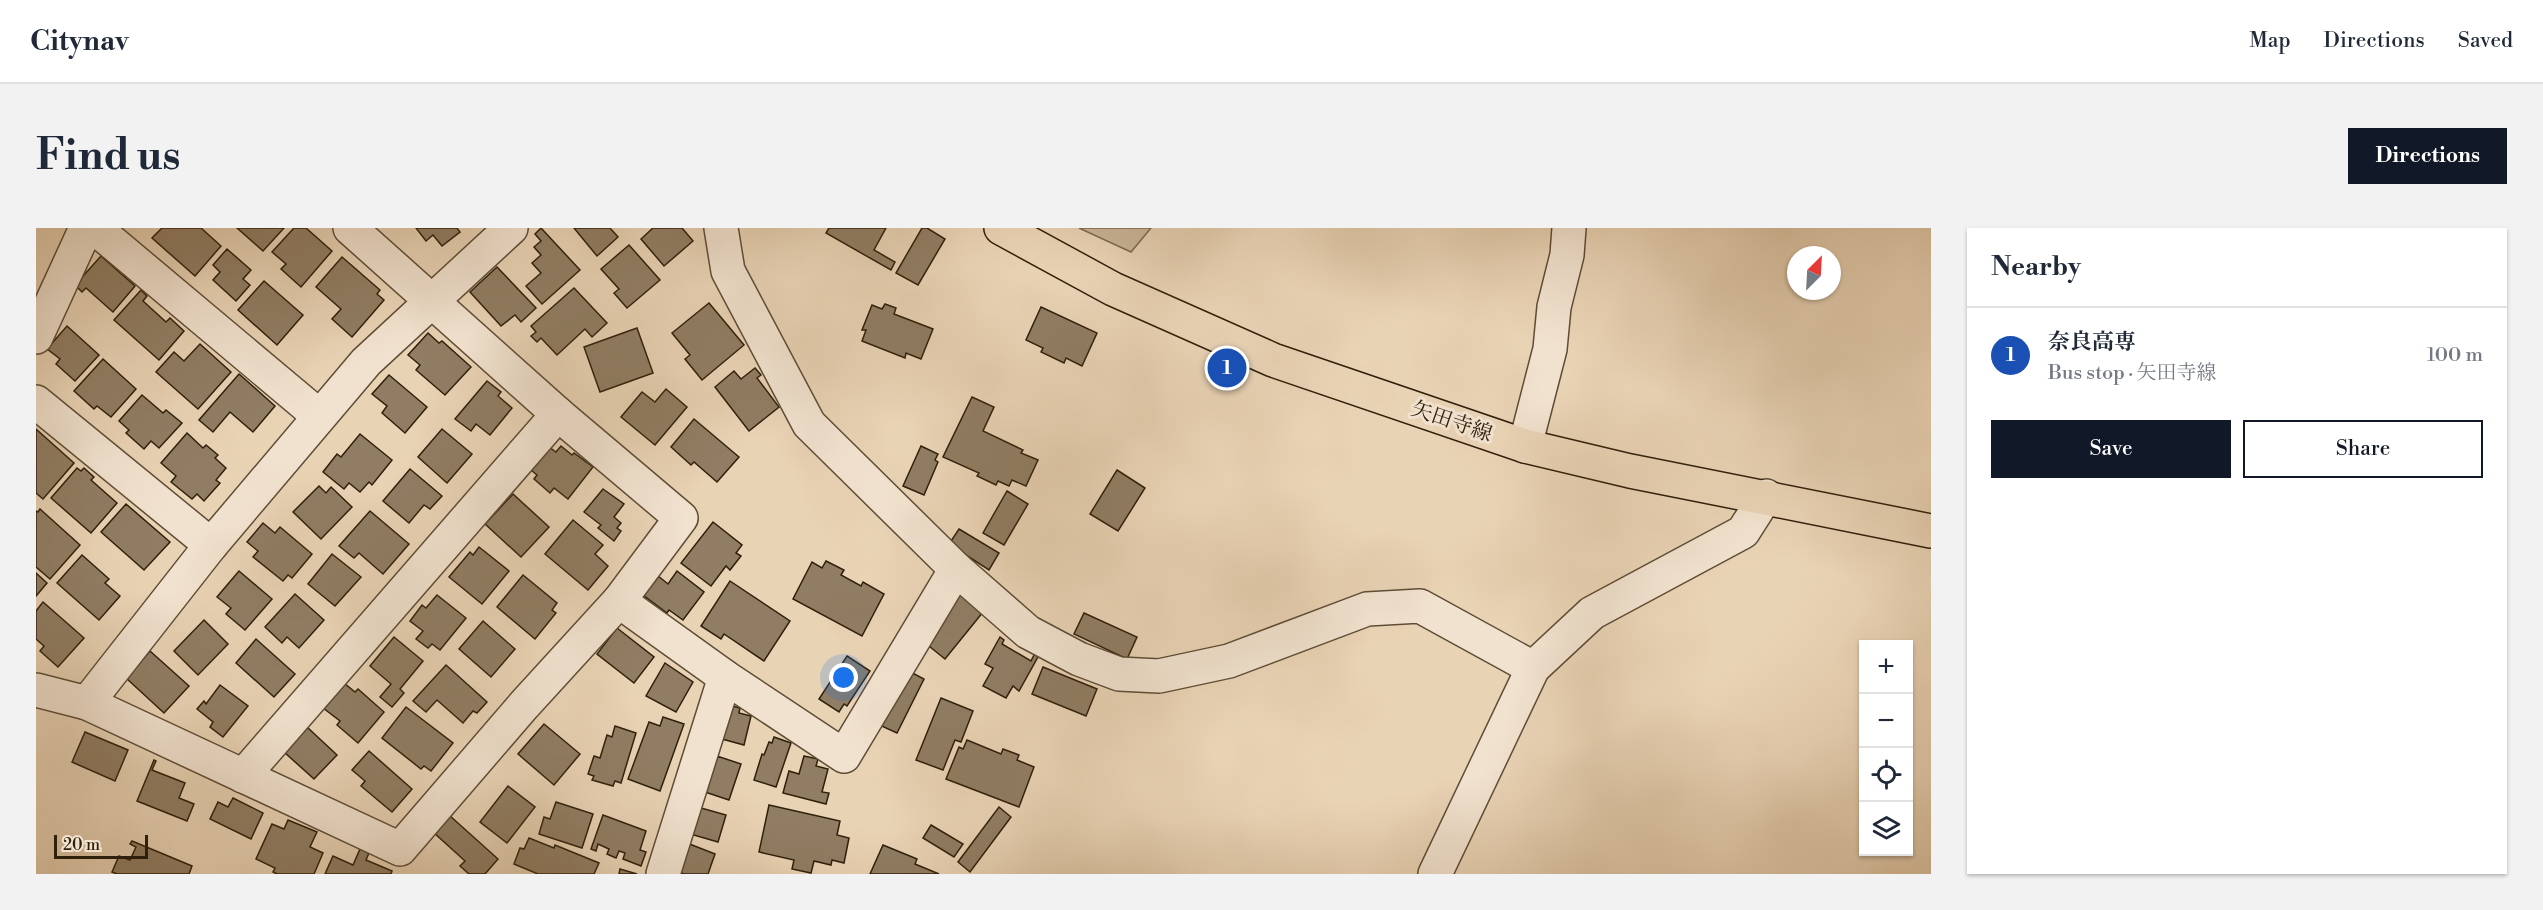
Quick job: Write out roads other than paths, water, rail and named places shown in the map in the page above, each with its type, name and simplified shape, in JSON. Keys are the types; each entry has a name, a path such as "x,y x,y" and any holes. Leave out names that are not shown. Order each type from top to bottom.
{"main road":[{"name":"矢田寺線","path":"1001,228 1113,289 1273,360 1525,446 1630,471 1766,496 1931,531"}],"street":[{"path":"36,337 86,228"},
{"path":"95,228 319,416"},
{"path":"36,690 87,703 400,849 524,705 619,601 681,518 558,414 350,228"},
{"path":"87,703 211,545 366,362 511,228"},
{"path":"721,228 728,271 808,424 956,569 1028,632 1079,660 1119,674 1159,675 1229,661 1367,609 1420,606 1533,668"},
{"path":"1525,446 1550,349 1554,307 1568,255 1569,228"},
{"path":"36,402 211,545"},
{"path":"243,776 558,414"},
{"path":"1435,874 1533,668 1592,613 1743,532 1766,496"},
{"path":"619,601 725,677 844,756 956,569"},
{"path":"663,874 725,677"}],"place":[{"name":"奈良高専","path":"1227,368"}]}
